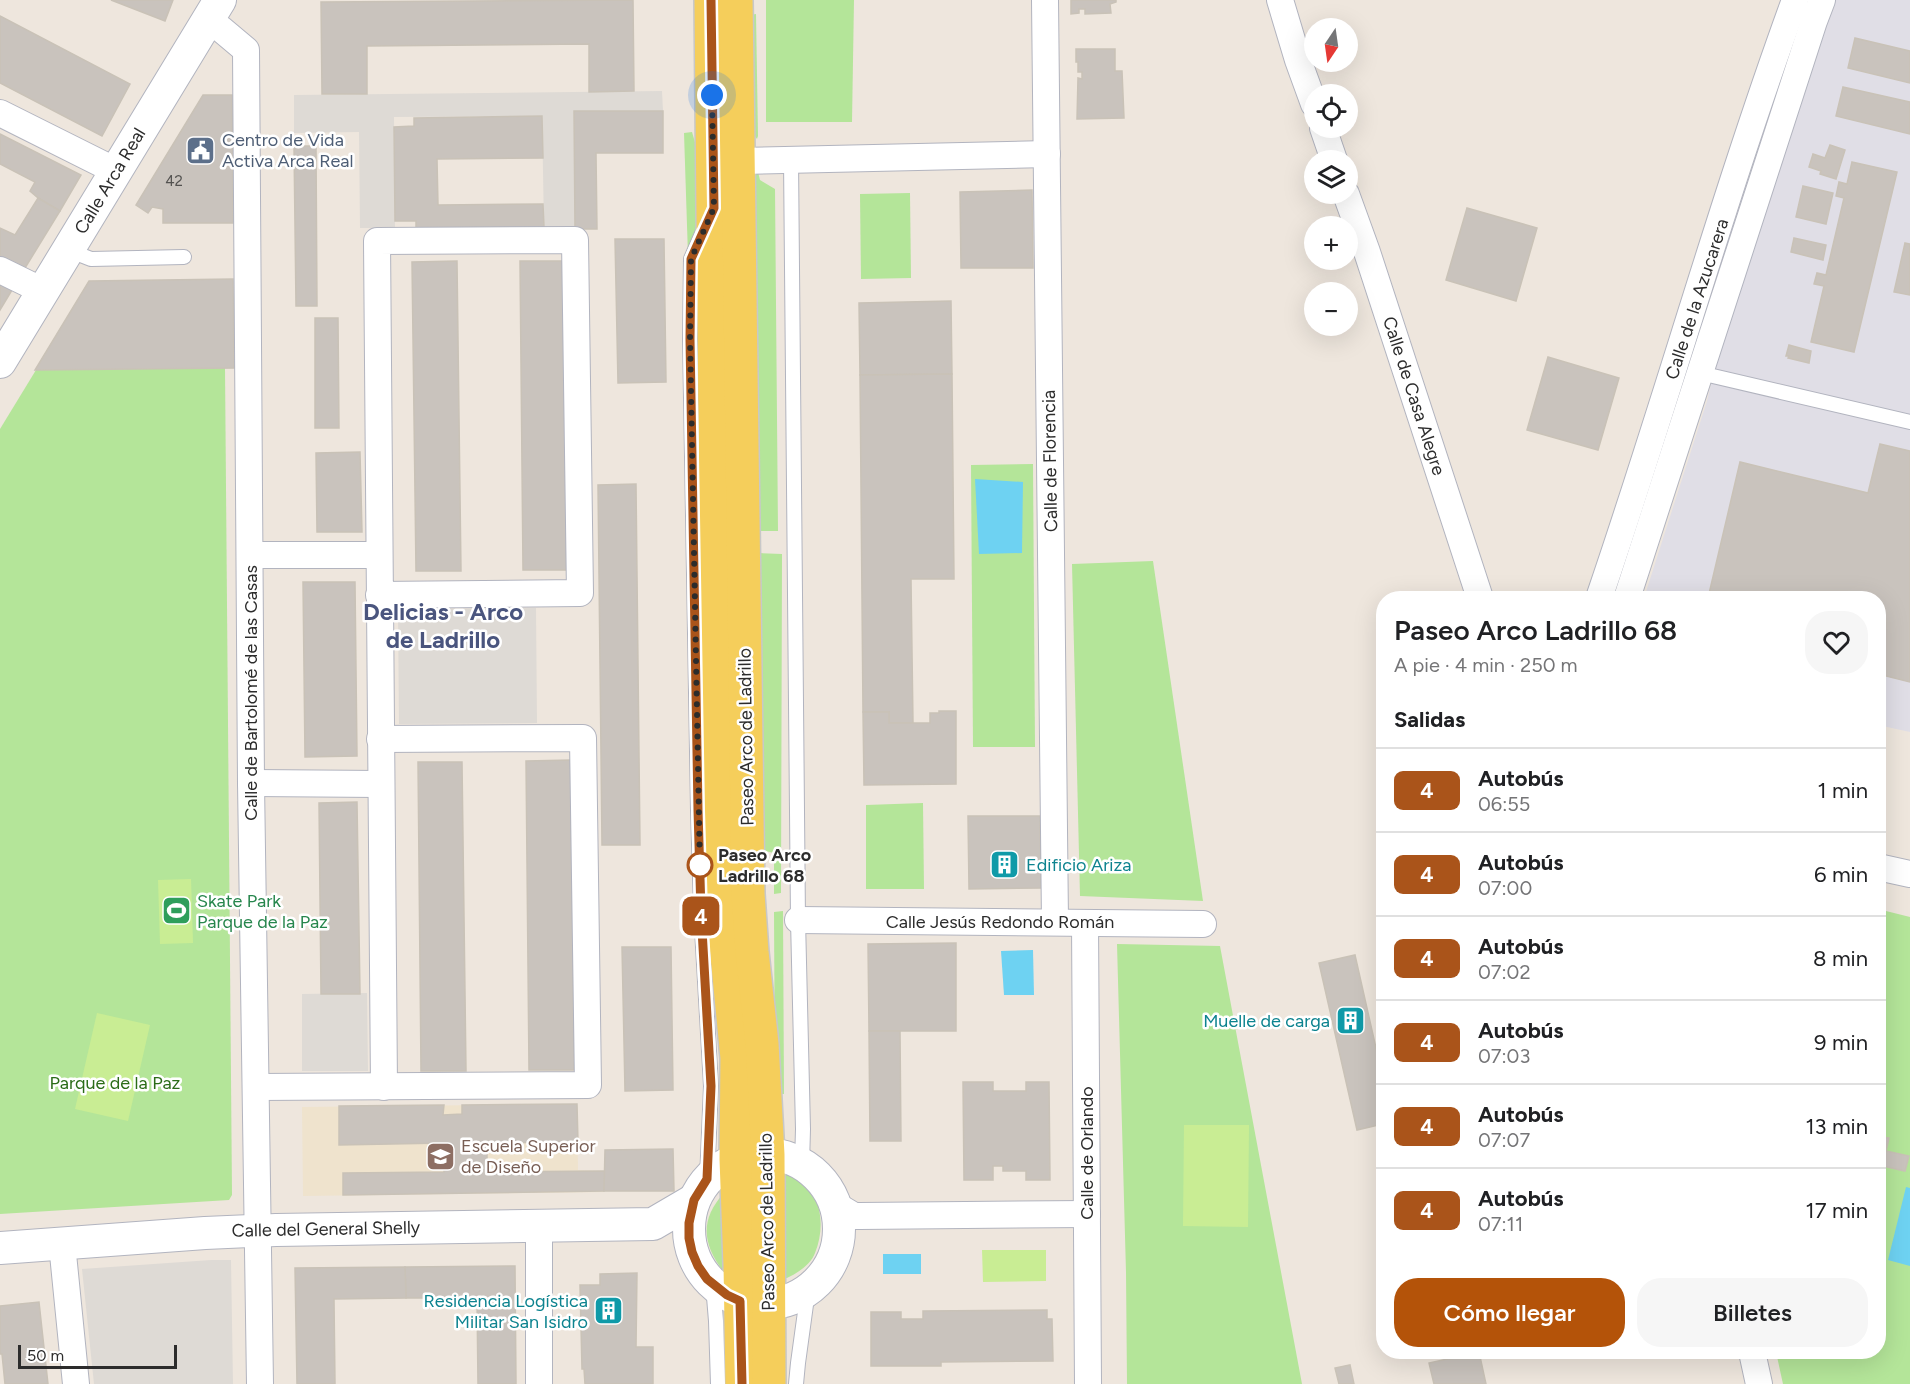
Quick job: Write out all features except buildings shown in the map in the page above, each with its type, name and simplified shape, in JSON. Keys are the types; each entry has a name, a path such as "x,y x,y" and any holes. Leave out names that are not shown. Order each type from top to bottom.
{"main road":[{"name":"Paseo Arco de Ladrillo","path":"711,0 720,836 722,904 737,1058 736,1160 742,1384"},
{"name":"Paseo Arco de Ladrillo","path":"736,0 748,894 762,1044 768,1155 741,1297 769,1384"}],"street":[{"name":"Calle de Florencia","path":"1045,0 1055,922"},
{"path":"1280,0 1307,84"},
{"name":"Calle de la Azucarera","path":"1601,591 1632,504 1746,143 1795,0"},
{"name":"Calle de la Azucarera","path":"1629,591 1822,0"},
{"name":"Calle Arca Real","path":"0,362 213,11"},
{"name":"Calle de Bartolomé de las Casas","path":"213,11 221,29 246,50 260,1384"},
{"path":"0,113 116,171"},
{"path":"739,161 1047,154"},
{"name":"Paseo Arco de Ladrillo","path":"714,198 739,161"},
{"name":"Calle de Casa Alegre","path":"1350,204 1478,591"},
{"path":"379,595 580,593 575,240 377,241 380,784 384,1087"},
{"path":"0,270 43,291"},
{"path":"250,555 379,555"},
{"path":"256,1087 588,1085 583,738 380,739"},
{"path":"252,783 380,784"},
{"path":"1886,869 1910,874"},
{"name":"Calle Jesús Redondo Román","path":"798,920 1203,924"},
{"name":"Calle de Orlando","path":"1085,922 1088,1384"},
{"path":"701,1189 689,1223 689,1238 698,1266 741,1297 789,1300 808,1290 823,1275 834,1257 843,1217 827,1189 816,1175 802,1164 768,1155 752,1155 736,1160"},
{"name":"Calle del General Shelly","path":"0,1248 258,1231 653,1224 701,1189 720,1168 736,1160"},
{"path":"843,1217 1087,1214"},
{"path":"653,1224 692,1252"},
{"path":"539,1225 539,1384"},
{"path":"62,1244 76,1384"},
{"path":"1753,1359 1758,1384"}],"lane":[{"name":"Paseo Arco de Ladrillo","path":"791,159 802,1164"},
{"name":"Paseo Arco de Ladrillo","path":"701,1189 711,1086 698,821 690,339 691,259 714,198"},
{"path":"68,250 91,259 184,257"},
{"path":"1700,374 1910,422"},
{"name":"Paseo Arco de Ladrillo","path":"796,1384 808,1290"},
{"name":"Paseo Arco de Ladrillo","path":"718,1384 716,1321 741,1297"}],"shaded area":[{"path":"1835,0 1910,0 1910,732 1886,727 1886,591 1646,591 1707,401 1714,371"},
{"path":"662,91 663,111 574,112 575,229 544,227 542,116 394,117 395,228 360,228 359,132 294,133 294,95"},
{"path":"536,608 537,723 399,724 398,609"},
{"path":"367,993 368,1071 302,1071 302,994"},
{"name":"Escuela Superior de Diseño","path":"577,1104 578,1170 605,1171 604,1192 303,1196 302,1107"},
{"path":"231,1260 233,1384 94,1384 82,1269"}],"green space":[{"path":"766,0 854,0 852,122 766,122"},
{"path":"756,14 757,139 754,135 749,15"},
{"path":"692,132 703,170 704,207 688,256 684,133"},
{"path":"758,172 760,180 775,189 778,531 754,531 751,175"},
{"path":"910,193 911,278 861,279 860,194"},
{"name":"Parque de la Paz","path":"225,368 232,1195 229,1200 0,1214 0,429 36,370"},
{"path":"1033,464 1035,747 973,747 971,465"},
{"path":"756,553 782,554 781,893 774,894 774,853 765,851 757,729"},
{"path":"1153,561 1203,901 1080,896 1072,564"},
{"path":"923,803 924,889 866,889 866,805"},
{"name":"Skate Park Parque de la Paz","path":"191,879 193,943 160,944 158,880"},
{"path":"783,911 784,1094 775,1094 774,912"},
{"path":"1886,911 1910,917 1910,1384 1783,1384 1778,1359 1886,1359"},
{"path":"1117,944 1220,946 1302,1384 1127,1384"},
{"path":"97,1013 150,1025 128,1121 75,1109"},
{"path":"1184,1125 1249,1125 1248,1227 1183,1226"},
{"path":"785,1169 797,1175 813,1193 818,1204 821,1228 815,1253 810,1261 795,1274 781,1278 779,1175"},
{"path":"724,1193 728,1267 723,1271 711,1251 707,1231 711,1212"},
{"path":"982,1250 1046,1250 1046,1281 983,1282"}],"water":[{"path":"975,479 1023,482 1022,553 979,554"},
{"path":"1033,950 1034,995 1004,995 1001,951"},
{"path":"1906,1187 1910,1188 1910,1266 1888,1260"},
{"path":"883,1254 921,1254 921,1274 883,1274"}],"bus line":[{"name":"4","path":"711,0 714,208 691,259 690,339 698,810 701,912 711,1086 707,1179 694,1200 689,1223 689,1238 698,1266 707,1279 713,1286 740,1301 742,1384"}],"place":[{"name":"Centro de Vida Activa Arca Real","path":"201,150"},
{"name":"Paseo Arco Ladrillo 68","path":"700,865"},
{"name":"Edificio Ariza","path":"1005,865"},
{"name":"Skate Park Parque de la Paz","path":"176,911"},
{"name":"Muelle de carga","path":"1351,1021"},
{"name":"Escuela Superior de Diseño","path":"440,1156"},
{"name":"Residencia Logística Militar San Isidro","path":"609,1311"}],"district":[{"name":"Delicias - Arco de Ladrillo","path":"443,626"}],"route":[{"path":"700,865 700,871 690,339 691,259 714,208 712,95"}]}
